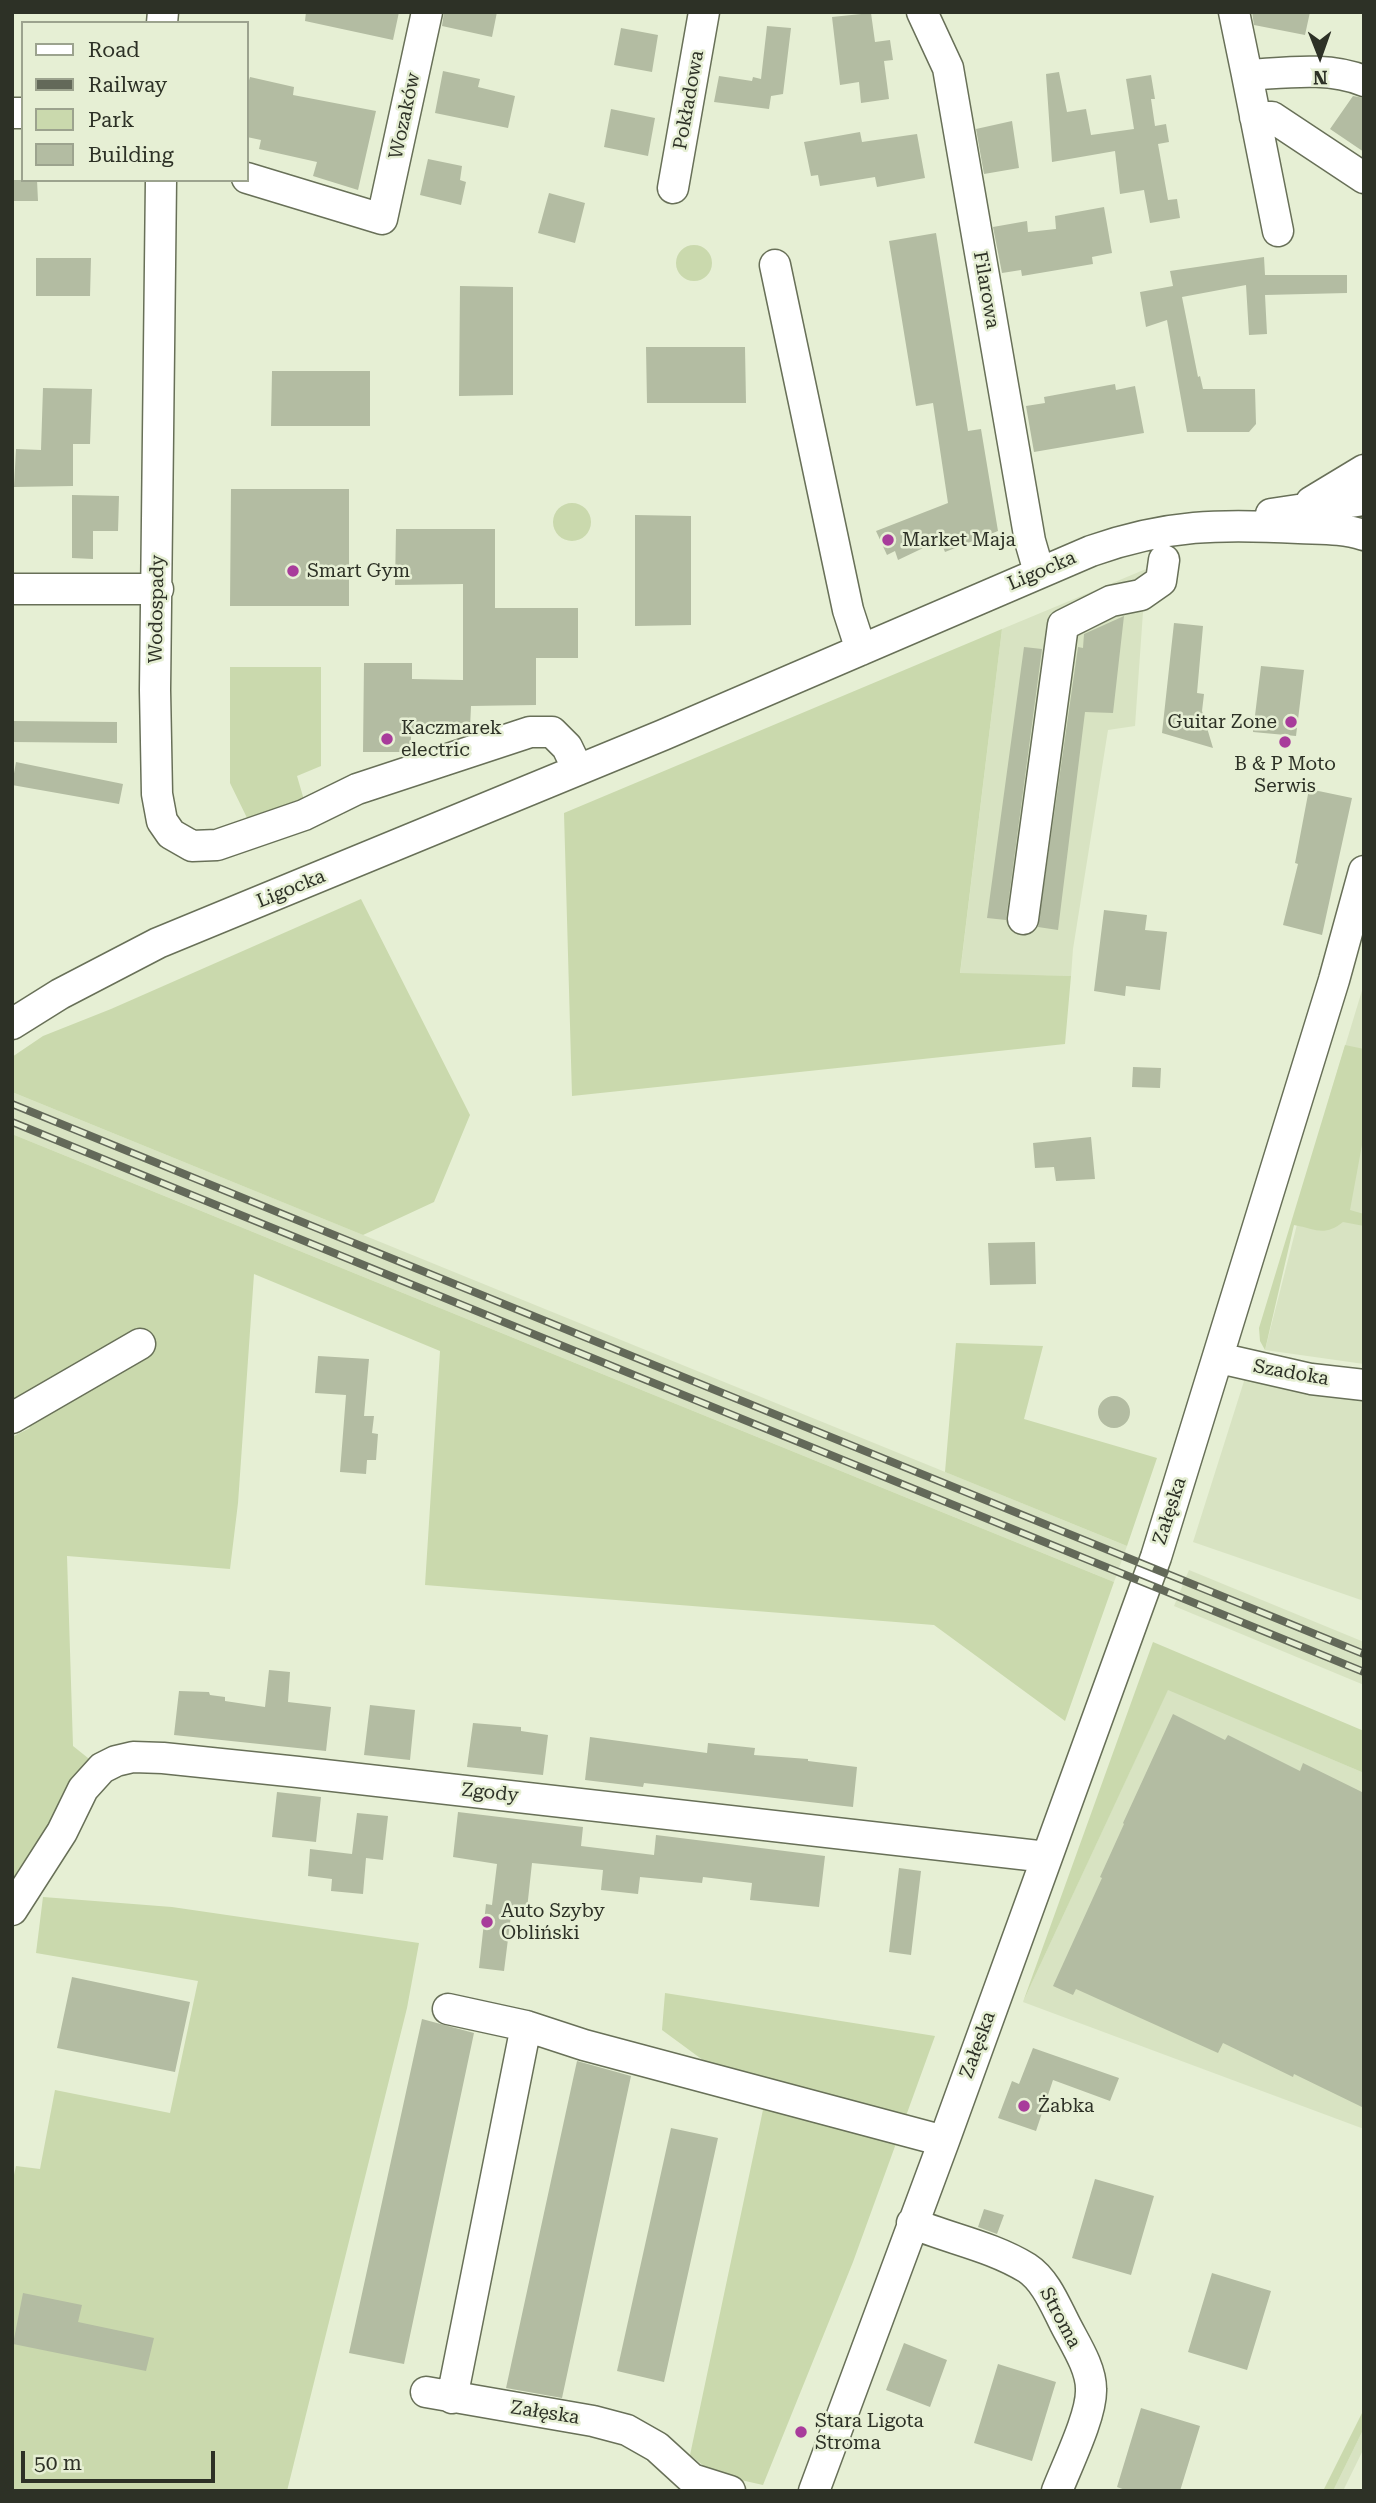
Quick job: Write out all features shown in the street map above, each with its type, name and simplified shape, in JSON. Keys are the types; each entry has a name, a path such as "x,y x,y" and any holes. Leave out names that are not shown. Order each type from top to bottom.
{"street":[{"name":"Wozaków","path":"248,178 382,219 427,12"},
{"name":"Pokładowa","path":"673,188 704,12"},
{"name":"Filarowa","path":"922,12 948,68 1030,541 1039,572"},
{"path":"1234,12 1278,231"},
{"path":"1247,75 1314,72 1352,76 1364,81"},
{"path":"1255,117 1272,117 1364,178"},
{"name":"Wodospady","path":"161,182 155,690 157,794 162,821 171,834 192,846 217,845 304,815 357,789 530,732 552,732 567,747 578,770"},
{"path":"775,265 849,610 860,650"},
{"path":"1302,509 1364,470"},
{"name":"Ligocka","path":"12,1024 60,994 185,932 578,770 1039,572 1107,546 1158,532 1232,524 1302,509 1364,500"},
{"name":"Ligocka","path":"1232,524 1341,530 1364,535"},
{"path":"1023,919 1063,625 1111,601 1141,595 1161,581 1164,560"},
{"path":"12,589 158,589"},
{"name":"Załęska","path":"814,2491 1156,1557 1334,980 1364,871"},
{"path":"12,1418 140,1344"},
{"name":"Szadoka","path":"1219,1358 1311,1379 1364,1385"},
{"name":"Zgody","path":"12,1910 62,1832 83,1789 102,1768 116,1761 133,1758 163,1758 311,1773 1047,1857"},
{"path":"448,2009 526,2026 584,2045 944,2141"},
{"name":"Załęska","path":"526,2026 439,2395 593,2421 627,2430 657,2447 691,2485 730,2491"},
{"name":"Stroma","path":"912,2223 997,2253 1021,2265 1038,2277 1052,2299 1087,2370 1091,2388 1089,2407 1057,2491"}],"shaded area":[{"path":"1146,569 1135,726 1108,730 1071,976 960,974 1002,629"},
{"path":"1364,984 1364,1364 1265,1350 1329,1099"},
{"path":"12,1092 1127,1546 1114,1582 12,1134"},
{"path":"1245,1378 1364,1394 1364,1601 1193,1542"},
{"path":"1189,1570 1364,1642 1364,1685 1174,1606"},
{"path":"1168,1689 1364,1773 1364,2129 1023,2002"},
{"path":"1364,2428 1364,2448 1343,2491 1333,2491"}],"green space":[{"path":"694,245 707,250 712,263 707,276 694,281 681,276 676,263 681,250"},
{"path":"572,503 586,508 591,522 586,536 572,541 558,536 553,522 558,508"},
{"path":"1002,629 960,973 1071,976 1065,1044 572,1096 564,813"},
{"path":"230,667 321,667 321,766 297,776 304,800 249,822 230,783"},
{"path":"361,899 470,1115 434,1202 363,1235 12,1092 12,1057 43,1036 111,1009"},
{"path":"1345,1045 1364,1049 1364,1134 1350,1210 1364,1214 1364,1226 1343,1222 1336,1227 1320,1231 1294,1225 1265,1350 1260,1341 1259,1328"},
{"path":"12,1134 1114,1582 1065,1721 934,1625 425,1585 440,1351 254,1274 238,1503 230,1569 67,1556 73,1746 93,1762 12,1891 12,1437 30,1428 12,1405"},
{"path":"956,1343 1043,1346 1024,1419 1157,1458 1127,1546 945,1472"},
{"path":"1153,1642 1364,1731 1364,1773 1168,1690 1023,2002"},
{"path":"43,1897 172,1907 419,1943 407,2008 287,2491 12,2491 12,2184 16,2166 40,2169 55,2090 170,2113 198,1981 36,1953"},
{"path":"665,1993 935,2036 853,2262 763,2485 714,2474 690,2455 764,2105 662,2030"},
{"path":"1364,2409 1364,2428 1333,2491 1323,2491"}],"building":[{"path":"306,12 399,12 393,40 305,21"},
{"path":"444,12 497,12 492,37 442,26"},
{"path":"1252,12 1310,12 1305,35 1254,25"},
{"path":"871,13 875,42 890,40 893,60 884,61 889,99 861,103 859,82 840,85 832,17"},
{"path":"767,26 791,28 783,94 771,96 769,109 714,102 719,76 752,81 753,77 761,79"},
{"path":"621,28 658,35 652,72 614,65"},
{"path":"443,71 480,79 478,87 515,96 508,128 435,113"},
{"path":"1059,72 1067,112 1086,109 1091,135 1134,129 1126,79 1151,75 1155,99 1151,99 1155,126 1166,124 1169,142 1158,144 1168,200 1177,199 1180,218 1150,223 1144,190 1120,194 1115,151 1052,162 1046,74"},
{"path":"250,77 294,87 293,95 376,111 358,190 313,176 317,162 259,149 261,140 248,137"},
{"path":"1353,96 1364,98 1364,152 1330,129"},
{"path":"611,109 655,118 648,156 604,147"},
{"path":"1012,121 1019,168 984,174 976,129"},
{"path":"860,132 862,142 917,134 925,178 877,187 875,177 820,186 818,175 811,176 804,142"},
{"path":"428,159 462,166 460,180 466,182 461,205 420,195"},
{"path":"12,180 37,182 38,201 12,201"},
{"path":"549,193 585,203 575,243 538,233"},
{"path":"1104,207 1112,253 1092,257 1093,264 1022,276 1021,270 1002,273 993,227 1027,221 1028,232 1056,229 1055,216"},
{"path":"936,233 968,431 981,429 998,531 945,552 940,540 898,560 895,551 887,555 876,531 948,503 933,403 916,406 889,241"},
{"path":"1264,257 1265,275 1347,275 1347,293 1265,295 1267,334 1249,335 1246,285 1182,297 1198,377 1200,376 1203,389 1255,389 1256,424 1249,432 1187,432 1167,320 1146,327 1140,292 1173,286 1170,271"},
{"path":"36,258 91,258 90,296 36,296"},
{"path":"460,286 513,287 513,395 459,396"},
{"path":"646,347 745,347 746,403 647,403"},
{"path":"272,371 370,371 370,426 271,426"},
{"path":"1115,384 1116,390 1135,386 1144,433 1034,452 1026,406 1045,403 1044,397"},
{"path":"43,388 92,389 90,444 73,444 73,486 14,487 16,449 41,450"},
{"path":"231,489 349,489 349,606 230,606"},
{"path":"72,495 119,496 118,531 93,531 93,559 72,558"},
{"path":"635,515 691,516 691,625 635,626"},
{"path":"396,529 495,529 495,608 578,608 578,658 536,658 536,705 471,706 470,728 411,729 411,752 363,752 364,663 412,663 412,679 463,680 463,584 395,585"},
{"path":"1124,616 1113,713 1085,712 1058,930 1038,927 1078,647 1083,648 1084,634"},
{"path":"1174,623 1203,626 1197,693 1204,694 1202,711 1213,748 1162,733"},
{"path":"1024,647 1042,649 1006,920 987,918"},
{"path":"1261,666 1304,670 1296,736 1253,732"},
{"path":"12,721 117,722 117,743 12,742"},
{"path":"16,762 123,784 119,804 12,785"},
{"path":"1309,789 1352,798 1322,935 1283,925 1298,864 1295,863"},
{"path":"1104,910 1147,915 1145,930 1167,932 1160,990 1126,986 1125,996 1094,991"},
{"path":"1133,1067 1161,1068 1160,1088 1132,1087"},
{"path":"1091,1137 1095,1179 1056,1181 1054,1167 1035,1168 1033,1143"},
{"path":"1035,1242 1036,1284 990,1285 988,1243"},
{"path":"318,1356 369,1359 364,1416 374,1416 372,1433 378,1434 376,1460 367,1460 366,1474 340,1472 346,1395 315,1393"},
{"path":"1114,1396 1125,1401 1130,1412 1125,1423 1114,1428 1103,1423 1098,1412 1103,1401"},
{"path":"269,1670 290,1672 288,1702 331,1707 326,1751 174,1735 179,1691 209,1692 210,1695 225,1697 225,1701 265,1707"},
{"path":"370,1705 415,1710 410,1760 364,1755"},
{"path":"1173,1714 1225,1740 1228,1735 1300,1771 1303,1763 1364,1793 1364,2108 1223,2043 1218,2053 1076,1989 1073,1995 1053,1986"},
{"path":"473,1723 521,1727 521,1731 548,1735 543,1775 467,1767"},
{"path":"590,1737 707,1753 708,1743 755,1748 754,1755 808,1759 857,1767 853,1807 644,1783 643,1787 585,1780"},
{"path":"277,1792 321,1797 316,1842 272,1837"},
{"path":"458,1812 583,1827 581,1846 654,1855 656,1835 825,1856 819,1907 750,1900 752,1883 703,1877 702,1883 640,1877 638,1894 601,1890 603,1870 532,1863 527,1909 512,1907 504,1971 479,1968 486,1904 492,1905 497,1864 453,1857"},
{"path":"357,1813 388,1816 383,1860 366,1858 363,1894 331,1891 332,1879 308,1876 310,1849 352,1854"},
{"path":"899,1868 921,1871 911,1955 889,1952"},
{"path":"72,1977 190,2002 175,2072 57,2048"},
{"path":"422,2019 474,2033 404,2364 349,2353"},
{"path":"1033,2048 1119,2078 1110,2101 1053,2080 1036,2131 998,2118 1012,2081 1019,2084"},
{"path":"577,2061 631,2076 562,2398 506,2388"},
{"path":"671,2128 718,2138 664,2382 617,2371"},
{"path":"1095,2179 1154,2196 1131,2275 1072,2258"},
{"path":"984,2209 1004,2215 997,2234 978,2227"},
{"path":"1212,2273 1271,2291 1247,2370 1188,2352"},
{"path":"23,2293 82,2305 78,2322 154,2338 146,2371 13,2344"},
{"path":"904,2343 947,2360 930,2407 886,2390"},
{"path":"998,2364 1056,2382 1032,2461 974,2443"},
{"path":"1141,2408 1200,2426 1180,2491 1128,2491 1117,2487"}],"railway":[{"path":"12,1104 1364,1654"},
{"path":"12,1122 1364,1672"}],"place":[{"name":"Market Maja","path":"888,540"},
{"name":"Smart Gym","path":"293,571"},
{"name":"Guitar Zone","path":"1291,722"},
{"name":"Kaczmarek electric","path":"387,739"},
{"name":"B & P Moto Serwis","path":"1285,742"},
{"name":"Auto Szyby Obliński","path":"487,1922"},
{"name":"Żabka","path":"1024,2106"},
{"name":"Stara Ligota Stroma","path":"801,2432"}]}
